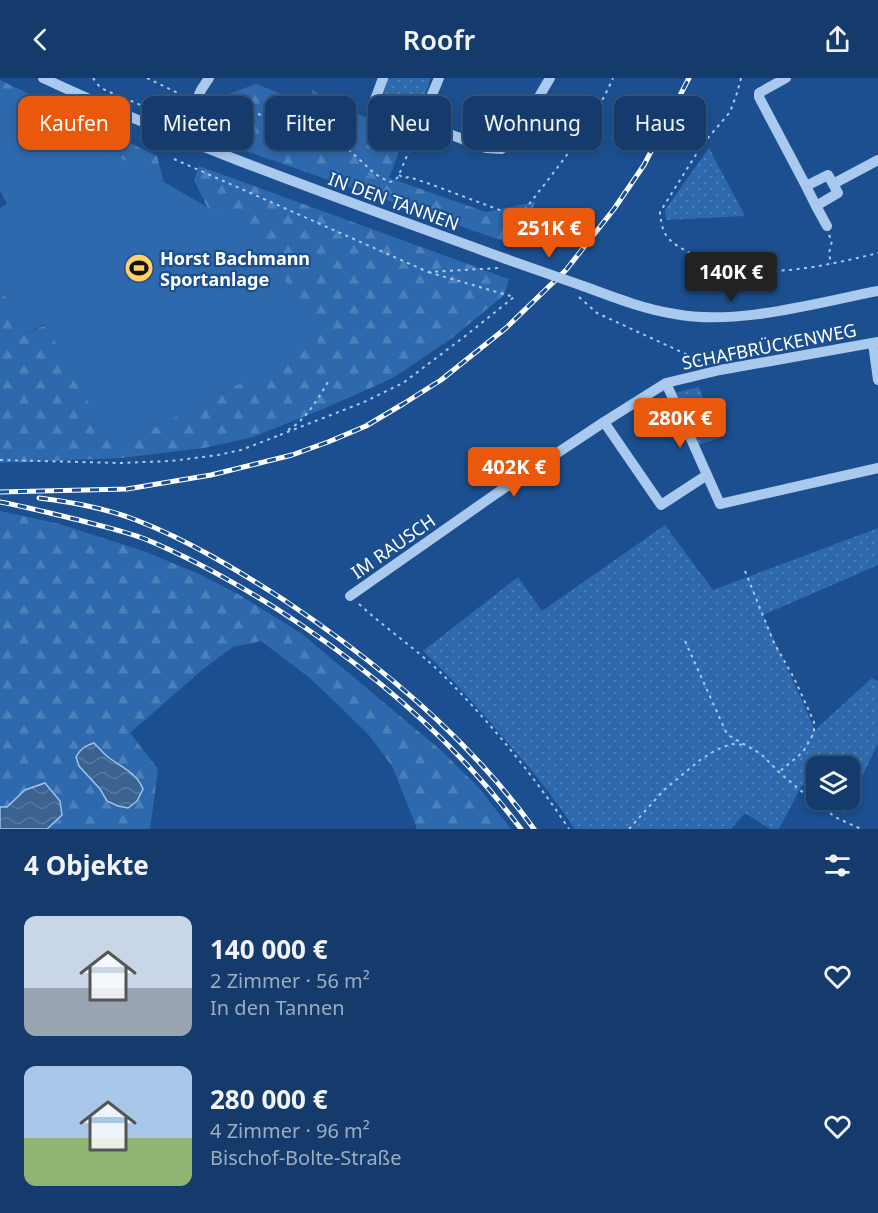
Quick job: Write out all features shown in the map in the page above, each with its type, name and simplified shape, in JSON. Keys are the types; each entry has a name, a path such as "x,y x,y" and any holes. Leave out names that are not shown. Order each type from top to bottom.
{"street":[{"name":"IN DEN TANNEN","path":"42,78 142,122"},
{"path":"198,96 209,78"},
{"path":"376,96 383,78"},
{"path":"431,96 439,78"},
{"path":"451,135 486,148 501,149 513,141 550,78"},
{"path":"786,78 759,93 759,97 827,226"},
{"name":"IN DEN TANNEN","path":"210,150 503,263 579,289 676,315 722,318 769,312 878,291"},
{"path":"833,184 878,160"},
{"path":"806,186 828,175 838,193 816,206"},
{"path":"875,342 878,380"},
{"name":"SCHAFBRÜCKENWEG","path":"666,383 720,370 875,342"},
{"path":"666,383 720,504 878,468"},
{"name":"IM RAUSCH","path":"350,596 497,493 666,383"},
{"path":"604,422 661,505 706,475"}],"path":[{"path":"93,78 105,90 142,106"},
{"path":"147,78 185,96"},
{"path":"399,175 518,215 523,212 567,156 613,78"},
{"path":"741,78 730,112 702,145 660,212 662,227 670,242 709,264 744,270 783,270 831,264 878,253"},
{"path":"253,114 346,147 375,174 389,182 394,181 399,175 409,150"},
{"path":"0,460 120,463 171,461 241,450 364,402 403,382 514,297 428,272 174,159"},
{"path":"827,226 832,242 829,253 831,264"},
{"path":"428,272 503,263"},
{"path":"579,289 597,313 720,370"},
{"path":"280,435 292,428 308,412 328,382"},
{"path":"746,571 774,642 795,678 814,722 814,733 803,752 779,772"},
{"path":"350,596 440,672 476,710 549,799 569,829"},
{"path":"685,640 726,732 761,754 814,802 837,818 861,829"},
{"path":"629,829 664,790 700,760 730,744 748,746"}],"green space":[{"path":"385,78 431,78 425,96 378,96"},
{"path":"0,80 33,96 18,96 18,104 0,113"},
{"path":"256,84 287,96 265,96 265,150 356,150 356,114 368,118 368,150 400,150 389,178 486,212 535,202 520,247 243,150 253,150 253,96 223,96"},
{"path":"313,89 321,96 311,96"},
{"name":"Horst Bachmann Sportanlage","path":"18,104 18,150 105,150 247,230 269,249 318,343 114,449 45,324 26,334 0,286 0,208 7,204 0,191 0,113"},
{"path":"130,143 157,156 164,182 105,150 130,150"},
{"path":"709,148 745,216 666,220 665,210"},
{"path":"199,166 509,279 504,295 452,338 393,378 253,437 204,448 121,458 0,463 0,286 26,334 247,230 208,209 194,180"},
{"path":"699,387 719,438 698,445 675,393"},
{"path":"0,511 60,524 146,552 199,574 267,612 302,634 443,752 479,788 511,829 416,829 392,766 368,734 311,679 261,641 233,647 202,670 130,733 158,769 150,829 0,829"},
{"path":"665,525 713,590 878,528 878,565 763,615 815,730 872,678 878,681 878,744 860,781 860,756 806,756 806,788 802,785 779,829 770,829 745,813 731,829 574,829 553,798 491,723 423,651 518,577 542,611"}],"water":[{"path":"94,743 108,757 133,774 140,783 143,789 137,801 128,808 107,801 100,789 79,766 76,757 84,748"},
{"path":"45,783 60,801 62,815 47,829 0,829 0,807 7,807 25,790"}],"railway":[{"path":"0,492 127,489 211,475 292,455 328,442 366,426 403,404 441,380 506,328 566,270 614,209 644,165 689,78"},
{"path":"39,498 100,509 155,528 212,556 284,600 353,649 419,703 480,763 534,829"},
{"path":"0,502 79,520 145,539 212,571 277,609 345,656 409,708 468,766 521,829"}],"place":[{"name":"Horst Bachmann Sportanlage","path":"139,268"}]}
